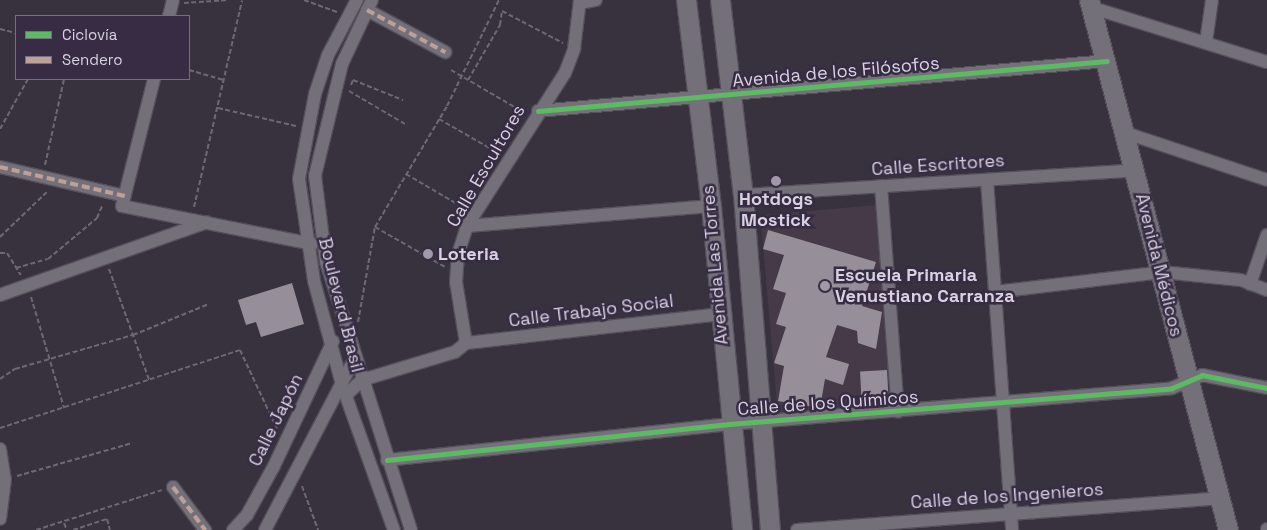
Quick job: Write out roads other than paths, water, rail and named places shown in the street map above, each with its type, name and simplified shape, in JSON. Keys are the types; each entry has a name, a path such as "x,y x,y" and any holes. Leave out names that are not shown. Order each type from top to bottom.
{"main road":[{"name":"Avenida Las Torres","path":"686,0 712,206 729,424 742,530"},
{"name":"Avenida Las Torres","path":"720,0 743,195 770,530"},
{"name":"Avenida Médicos","path":"1089,3 1126,133 1228,530"}],"street":[{"name":"Boulevard Brasil","path":"357,0 328,55 307,128 299,178 306,242 344,390 394,530"},
{"path":"580,1 596,0"},
{"path":"1206,42 1212,0"},
{"name":"Calle Escultores","path":"466,343 456,273 467,226 536,114 565,73 574,49 580,1"},
{"path":"1089,3 1114,6 1206,42 1267,62"},
{"name":"Boulevard Brasil","path":"369,5 342,64 320,146 315,176 322,246 343,321 411,530"},
{"path":"369,5 445,52"},
{"name":"Avenida de los Filósofos","path":"536,114 1107,62"},
{"path":"123,201 154,80"},
{"path":"1126,133 1267,180"},
{"path":"0,167 108,192 123,201 191,219 322,246"},
{"name":"Calle Escritores","path":"743,195 1135,170"},
{"path":"986,180 1012,530"},
{"path":"881,186 898,412"},
{"path":"467,226 712,206"},
{"path":"0,295 106,260 207,222"},
{"path":"1250,284 1267,235"},
{"path":"995,292 1162,272 1250,284 1267,290"},
{"name":"Calle Trabajo Social","path":"466,343 719,314"},
{"name":"Calle Japón","path":"233,530 247,515 284,445 343,321"},
{"path":"344,390 362,380 455,352 466,343"},
{"path":"265,530 344,390 354,355"},
{"name":"Calle de los Químicos","path":"387,460 729,424 760,424 1172,388 1202,375 1222,377 1267,388"},
{"path":"0,449 5,479 0,518"},
{"path":"173,487 205,530"},
{"name":"Calle de los Ingenieros","path":"797,530 1010,512 1220,498"}],"place":[{"name":"Hotdogs Mostick","path":"776,181"},
{"name":"Loteria","path":"428,254"},
{"name":"Escuela Primaria Venustiano Carranza","path":"825,286"}]}
